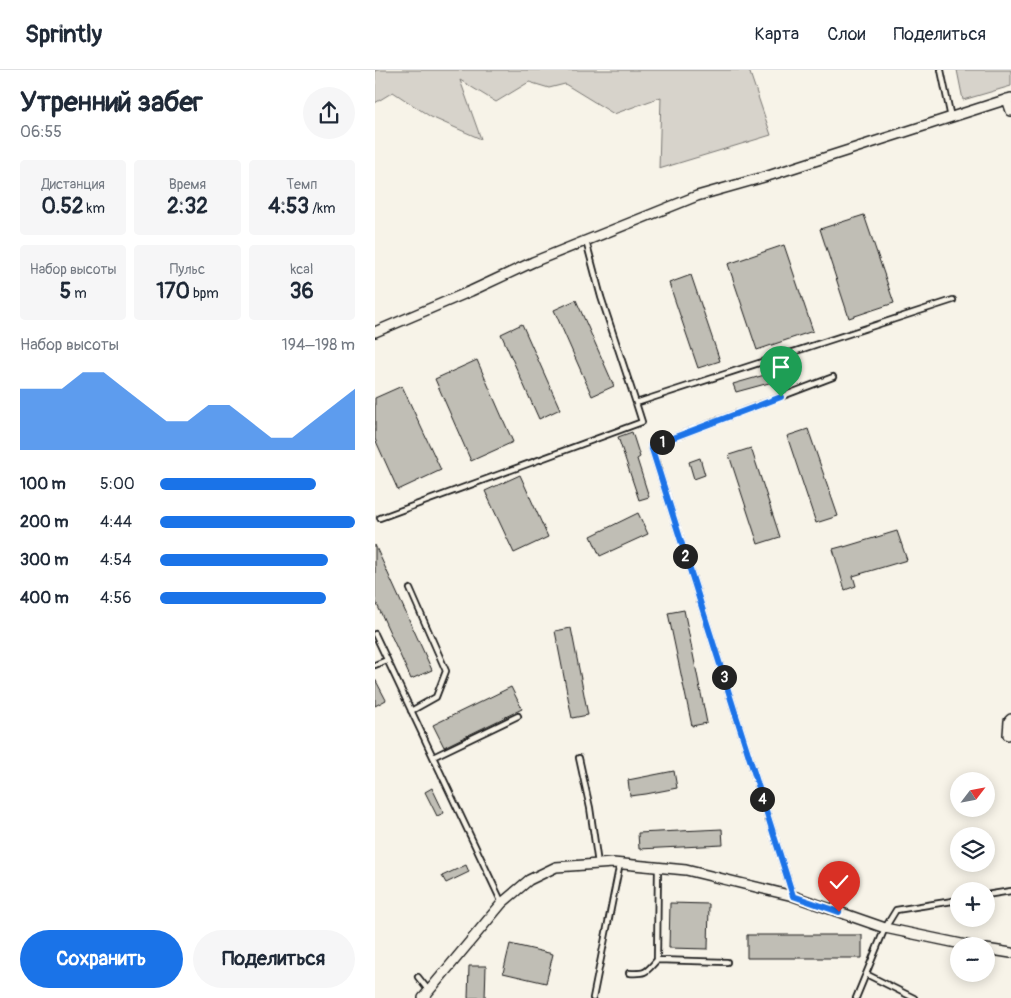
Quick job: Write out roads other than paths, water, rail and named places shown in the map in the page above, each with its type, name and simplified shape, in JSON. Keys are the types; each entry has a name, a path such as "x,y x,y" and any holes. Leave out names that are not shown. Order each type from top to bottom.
{"street":[{"path":"375,332 533,262 697,196 771,175 1009,99 1011,110"},
{"path":"1008,735 1009,721 1011,719"},
{"path":"428,995 502,903 529,880 556,867 613,862 686,870 793,896 885,928 950,942"},
{"path":"995,950 1011,953"}],"lane":[{"path":"941,70 951,118"},
{"path":"380,518 642,422 601,297 586,241"},
{"path":"636,403 953,300"},
{"path":"793,896 651,446 833,377"},
{"path":"409,589 446,672 436,697 411,711"},
{"path":"375,634 502,903"},
{"path":"375,666 387,660"},
{"path":"433,757 518,716"},
{"path":"579,758 590,808 598,864"},
{"path":"593,998 621,863"},
{"path":"629,973 642,974 657,960 658,867"},
{"path":"995,894 1011,891"},
{"path":"856,998 885,928 896,910 950,901"},
{"path":"657,960 727,962"},
{"path":"866,974 914,998"},
{"path":"418,977 428,995"}]}
